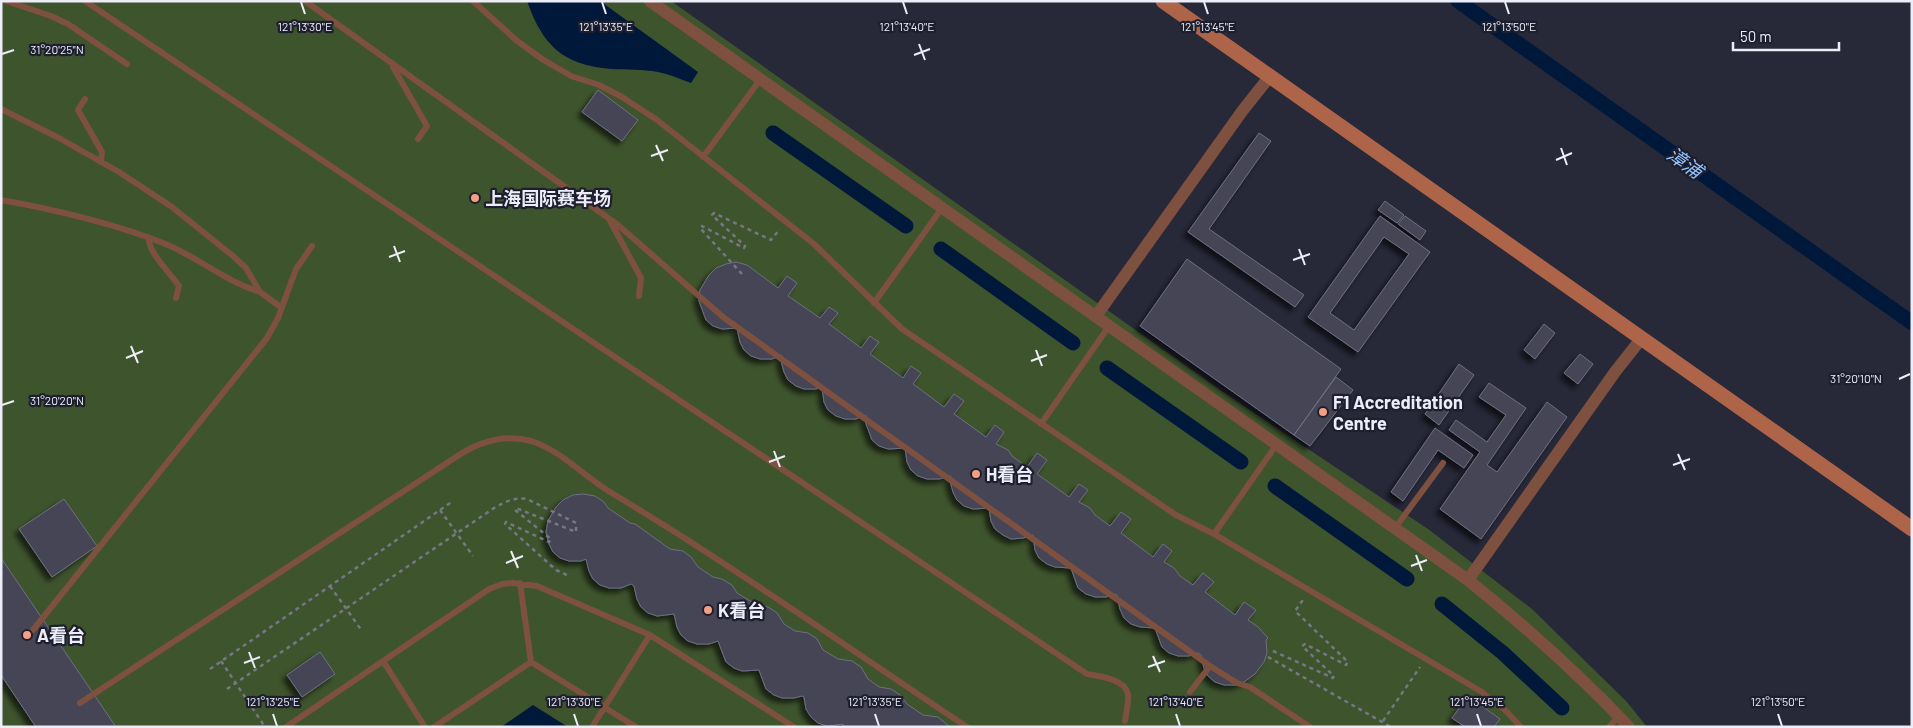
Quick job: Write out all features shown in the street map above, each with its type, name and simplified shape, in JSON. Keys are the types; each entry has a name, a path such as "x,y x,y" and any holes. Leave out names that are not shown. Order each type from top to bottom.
{"street":[{"path":"650,1 1468,580 1543,642 1630,727"},
{"path":"1163,1 1912,528"},
{"path":"1096,316 1243,110 1270,76"},
{"path":"1468,580 1615,372 1641,339"}],"lane":[{"path":"6,1 51,16 68,24 127,64"},
{"path":"85,1 1087,674 1109,678 1122,684 1128,694 1126,722"},
{"path":"305,1 609,218 640,242 723,317 1210,666 1237,684 1250,687 1310,727"},
{"path":"472,1 516,40 542,59 571,76 599,85 622,97 657,120 814,244 902,329 1176,515 1214,534 1482,692 1505,710 1521,727"},
{"path":"391,63 426,126 418,139"},
{"path":"703,157 760,80"},
{"path":"85,99 78,110 102,152 101,162"},
{"path":"1,110 59,138 141,186 220,244 246,268 260,292"},
{"path":"1,200 85,219 149,239 194,258 238,284 260,292 282,308"},
{"path":"874,303 942,208"},
{"path":"609,218 641,278 639,296"},
{"path":"149,239 152,252 179,286 176,298"},
{"path":"33,630 267,338 282,308 296,269 312,246"},
{"path":"1041,424 1109,326"},
{"path":"80,703 472,447 501,438 514,438 540,444 552,450 590,479 679,533 967,727"},
{"path":"1214,534 1277,444"},
{"path":"1395,528 1443,463"},
{"path":"286,727 489,589 502,584 520,584 536,586 650,635 794,727"},
{"path":"520,584 531,662"},
{"path":"592,727 650,635"},
{"path":"383,661 425,727"},
{"path":"531,662 636,727"},
{"path":"434,727 531,662"},
{"path":"1190,692 1210,666"},
{"path":"1609,727 1619,716"}],"path":[{"path":"742,274 700,228 702,226 744,248 745,246 712,215 714,213 771,240 786,222"},
{"path":"227,688 501,504 514,499 527,499 576,523 576,532 516,508 515,510 551,539 549,542 506,522 505,524 556,570 569,576"},
{"path":"210,669 454,501"},
{"path":"440,510 473,556"},
{"path":"330,586 362,631"},
{"path":"1273,650 1333,678 1334,676 1302,646 1305,644 1346,665 1348,662 1295,611 1310,590"},
{"path":"1268,657 1391,727"},
{"path":"1383,721 1425,659"},
{"path":"221,661 266,727"}],"green space":[{"name":"上海国际赛车场","path":"1,1 671,1 1226,394 1428,529 1532,609 1627,702 1647,727 1,727"}],"water":[{"path":"527,1 600,1 698,72 691,83 658,72 611,69 580,63 568,58 548,41 533,17"},
{"path":"533,705 568,727 501,727"}],"building":[{"path":"598,90 638,120 622,141 582,112"},
{"path":"1259,133 1271,141 1209,229 1304,295 1295,307 1188,232"},
{"path":"1385,201 1404,215 1397,223 1378,210"},
{"path":"1380,216 1430,252 1358,352 1308,317","holes":["1384,237 1409,254 1354,330 1330,313"]},
{"path":"1405,216 1426,231 1420,240 1398,224"},
{"path":"1187,259 1341,369 1294,435 1140,326"},
{"name":"H看台","path":"736,262 747,265 778,288 787,276 797,283 788,296 820,318 829,307 838,313 829,324 861,348 870,336 879,342 870,354 903,378 911,366 921,373 913,384 944,407 954,394 964,401 954,414 986,437 995,425 1004,432 996,444 1008,450 1012,456 1027,467 1037,453 1047,460 1037,474 1069,497 1079,484 1088,490 1079,502 1090,508 1095,515 1110,526 1121,512 1131,519 1121,533 1153,557 1163,544 1172,551 1164,562 1174,568 1180,576 1193,585 1203,573 1214,582 1205,592 1235,615 1244,602 1256,610 1248,620 1268,638 1266,640 1267,653 1264,662 1255,674 1236,685 1224,685 1215,682 1208,676 1201,655 1198,653 1189,656 1178,656 1169,653 1162,647 1155,628 1140,627 1131,624 1124,618 1117,595 1095,597 1086,594 1078,588 1071,568 1055,567 1039,558 1035,550 1033,535 1011,539 995,529 991,521 989,508 973,509 964,506 957,500 953,492 950,481 951,476 927,479 918,476 911,470 907,462 905,448 888,449 879,446 872,440 865,421 866,415 856,419 845,419 836,416 828,410 824,402 822,387 804,389 788,380 781,361 782,355 772,359 760,359 751,356 744,350 740,342 737,328 722,329 713,326 706,320 699,301 700,290 709,275 716,268"},
{"path":"1544,324 1555,333 1535,359 1524,350"},
{"path":"1580,354 1593,364 1578,384 1564,373"},
{"path":"1459,364 1474,375 1439,425 1425,414"},
{"name":"F1 Accreditation Centre","path":"1336,377 1353,390 1310,446 1294,435"},
{"path":"1489,383 1526,408 1487,465 1497,472 1547,402 1567,417 1481,539 1440,509 1480,452 1449,430 1456,420 1487,442 1506,415 1479,397"},
{"path":"1435,428 1473,455 1464,468 1438,450 1403,501 1391,492"},
{"name":"K看台","path":"573,495 595,496 604,502 608,508 630,523 635,524 670,549 683,551 691,557 698,567 713,577 722,579 732,585 737,593 755,604 768,607 777,613 784,624 795,631 808,633 817,639 823,650 838,659 852,661 861,667 868,679 879,687 891,689 900,695 907,704 923,715 938,717 950,727 843,727 843,724 827,726 818,723 811,717 806,709 804,697 782,698 774,695 766,689 759,670 742,671 726,662 718,641 709,644 697,644 688,641 681,635 674,614 657,616 648,613 641,607 634,586 631,584 621,588 609,588 600,585 593,579 586,559 569,561 560,558 553,552 546,532 548,521 556,507 563,500"},
{"path":"64,499 97,546 52,577 19,529"},
{"name":"A看台","path":"1,558 116,727 36,727 1,675"},
{"path":"320,652 335,674 302,697 287,675"},
{"path":"1468,696 1500,719 1494,727 1465,727 1452,718"}],"waterway":[{"name":"漳浦","path":"1458,1 1912,323"},
{"path":"773,133 906,226"},
{"path":"941,249 1073,343"},
{"path":"1107,368 1241,462"},
{"path":"1275,486 1407,579"},
{"path":"1442,604 1503,653 1562,708"}],"place":[{"name":"上海国际赛车场","path":"475,198"},
{"name":"F1 Accreditation Centre","path":"1323,412"},
{"name":"H看台","path":"976,474"},
{"name":"K看台","path":"708,610"},
{"name":"A看台","path":"27,635"}]}
